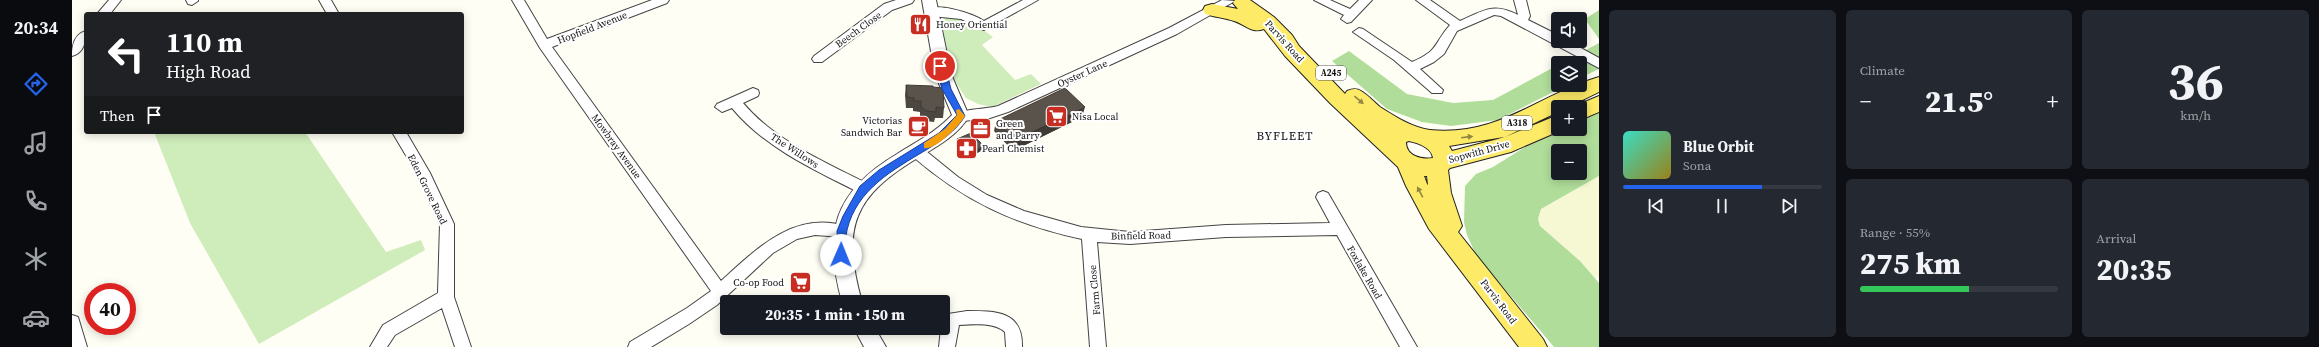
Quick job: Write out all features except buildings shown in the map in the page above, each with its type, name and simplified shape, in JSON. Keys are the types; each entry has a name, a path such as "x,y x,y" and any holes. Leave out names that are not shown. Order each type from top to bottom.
{"main road":[{"name":"Parvis Road","path":"1265,0 1353,95 1374,112 1419,136"},
{"name":"Parvis Road","path":"1224,4 1267,21 1285,40 1292,51 1357,117 1401,155 1429,209 1534,347"},
{"name":"A245","path":"1224,4 1292,51"},
{"name":"Sopwith Drive","path":"1419,136 1458,138 1497,131 1599,84"},
{"path":"1587,109 1599,103"},
{"name":"Sopwith Drive","path":"1440,164 1503,146 1551,126"},
{"path":"1401,155 1395,139 1398,136 1419,136"},
{"name":"A245","path":"1401,155 1423,168 1440,164 1443,152 1419,136"},
{"name":"Parvis Road","path":"1440,164 1443,208 1463,255"}],"street":[{"path":"105,12 115,0"},
{"path":"325,0 332,12"},
{"name":"Mowbray Avenue","path":"518,0 544,45 719,290"},
{"name":"Hopfield Avenue","path":"544,45 663,0"},
{"name":"Beech Close","path":"818,59 835,53 888,8 908,0"},
{"path":"850,295 841,255 842,231 847,216 863,188 882,172 948,131 961,116 947,89 940,68 930,6 962,14 984,26 1032,0"},
{"path":"1320,0 1349,16 1366,0"},
{"path":"1422,0 1458,25"},
{"path":"1520,0 1524,16 1521,21"},
{"name":"Oyster Lane","path":"961,116 987,114 1003,109 1172,31 1224,4"},
{"path":"1410,68 1430,59 1440,51 1453,28 1493,10 1503,12 1551,37"},
{"path":"1359,32 1410,68 1437,90"},
{"path":"72,52 84,37"},
{"path":"1571,48 1599,64"},
{"name":"The Willows","path":"753,93 728,104 827,170 863,188"},
{"name":"Eden Grove Road","path":"400,134 423,173 447,224 448,255 446,297 463,347"},
{"name":"Binfield Road","path":"916,151 945,176 967,191 991,203 1024,216 1089,233 1119,238 1212,232 1340,229"},
{"name":"Foxlake Road","path":"1323,197 1409,347"},
{"path":"636,347 680,322 712,298 719,290 780,240 795,232 815,229 842,231"},
{"name":"Farm Close","path":"1089,233 1098,347"},
{"path":"378,347 389,330 446,297"},
{"path":"947,347 949,326 954,319 962,317 999,321 1010,326 1013,329 1014,347"},
{"path":"72,322 79,347"},
{"path":"868,335 875,347"}],"green space":[{"path":"1599,10 1599,39 1587,22 1587,18"},
{"path":"945,17 971,23 993,37 982,45 1015,80 1031,74 1041,84 992,107 978,104 966,98 951,75 942,21"},
{"path":"1599,43 1599,69 1587,75 1587,56 1575,56"},
{"path":"1349,51 1407,94 1453,103 1493,100 1551,69 1551,92 1553,92 1498,120 1451,126 1422,122 1387,109 1332,61"},
{"path":"1599,108 1599,176 1541,209 1538,219 1540,226 1580,261 1599,283 1599,347 1554,347 1476,255 1467,235 1464,222 1465,186 1476,174 1493,167 1525,147 1551,135 1587,136 1587,114"},
{"path":"155,134 306,134 386,252 421,240 425,250 259,344 190,223"},
{"path":"1599,176 1599,277 1595,279 1580,261 1540,226 1538,219 1541,209"}],"slow traffic":[{"path":"927,145 948,131 961,116 959,112"}],"place":[{"name":"Honey Oriential","path":"921,24"},
{"name":"Nisa Local","path":"1057,116"},
{"name":"Victorias Sandwich Bar","path":"918,126"},
{"name":"Green and Parry","path":"981,129"},
{"name":"Pearl Chemist","path":"966,148"},
{"name":"Co-op Food","path":"800,282"}],"district":[{"name":"BYFLEET","path":"1285,136"}],"route":[{"path":"841,255 842,231 847,216 863,188 882,172 942,136 961,116 952,101 940,66"}]}
